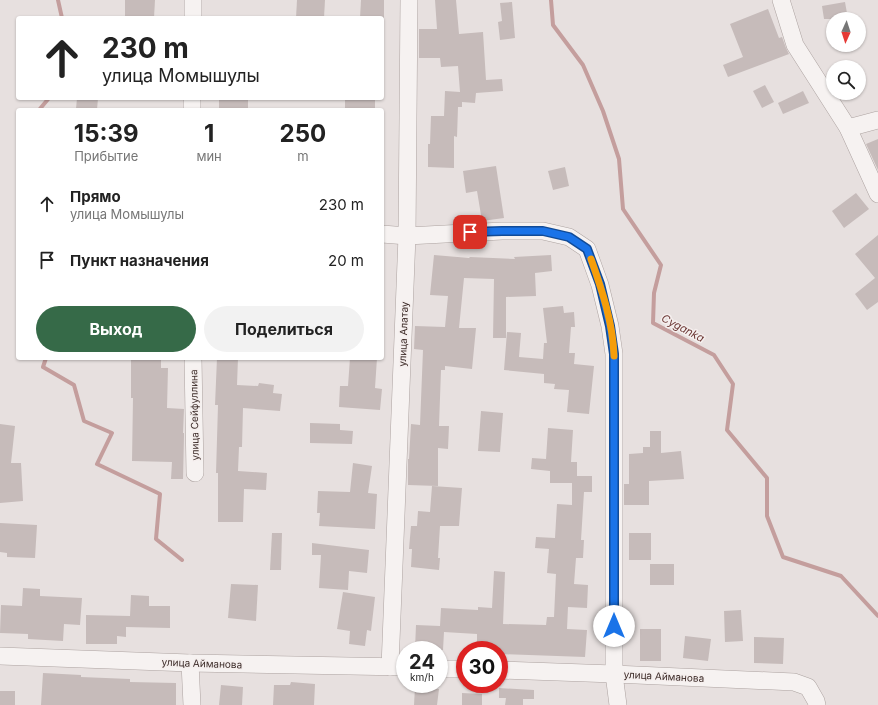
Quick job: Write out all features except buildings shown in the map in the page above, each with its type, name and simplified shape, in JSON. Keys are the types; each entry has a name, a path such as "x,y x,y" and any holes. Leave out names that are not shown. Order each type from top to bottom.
{"street":[{"path":"193,0 193,16"},
{"name":"улица Алатау","path":"398,641 407,236 409,0"},
{"path":"781,0 795,46 848,128 878,194"},
{"path":"848,128 878,120"},
{"path":"384,234 407,236 502,231 543,231 569,237 587,249 600,284 610,326 614,354 614,674 618,705"},
{"name":"улица Сейфуллина","path":"193,360 195,473"},
{"name":"улица Айманова","path":"0,656 190,663 396,667"},
{"path":"190,663 192,705"},
{"name":"улица Айманова","path":"508,670 794,682 808,687 817,705"}],"waterway":[{"path":"58,0 62,16"},
{"name":"Cyganka","path":"551,0 553,25 583,65 603,111 619,159 623,209 661,265 654,293 653,323 714,355 733,384 727,430 767,478 767,516 783,557 841,576 878,616"},
{"path":"41,108 47,100"},
{"path":"45,360 43,367 74,385 84,421 112,433 97,464 160,494 156,539 182,560"}],"slow traffic":[{"path":"591,259 600,284 610,326 614,356"}],"route":[{"path":"470,232 543,231 569,237 587,249 600,284 610,326 614,354 614,626"}]}
